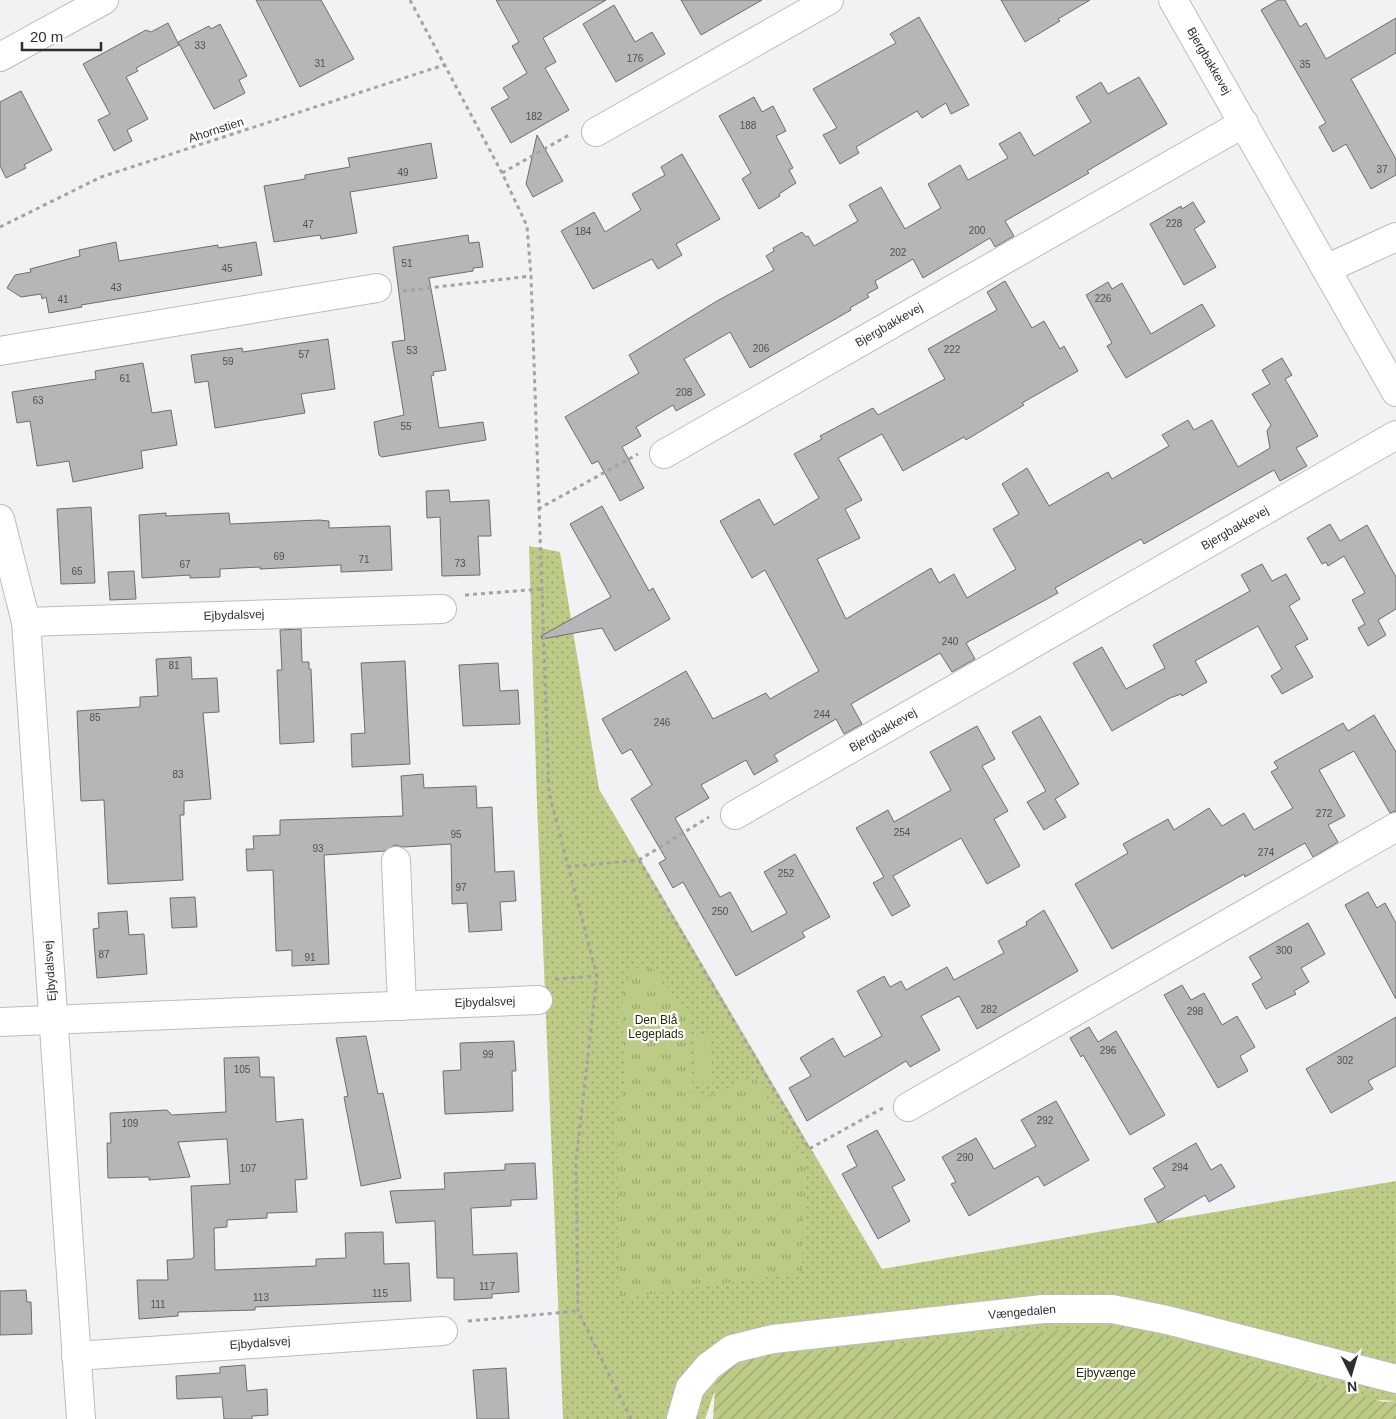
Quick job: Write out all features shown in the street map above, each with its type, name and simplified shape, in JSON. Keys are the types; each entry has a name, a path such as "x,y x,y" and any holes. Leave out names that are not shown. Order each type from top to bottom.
{"street":[{"path":"0,58 104,0"},
{"path":"596,132 828,0"},
{"name":"Bjergbakkevej","path":"1173,0 1396,392"},
{"name":"Bjergbakkevej","path":"664,454 1244,123"},
{"path":"1326,269 1396,237"},
{"path":"0,351 377,288"},
{"name":"Bjergbakkevej","path":"735,815 1396,436"},
{"name":"Ejbydalsvej","path":"0,519 26,622 81,1419"},
{"name":"Ejbydalsvej","path":"26,622 442,609"},
{"path":"908,1107 1396,827"},
{"path":"396,861 402,1006"},
{"name":"Ejbydalsvej","path":"54,1019 538,1000"},
{"path":"0,1022 54,1019"},
{"name":"Vængedalen","path":"681,1419 690,1388 709,1366 732,1349 773,1339 1043,1309 1112,1309 1167,1320 1396,1379"},
{"name":"Ejbydalsvej","path":"76,1356 443,1331"}],"path":[{"path":"410,0 502,173 527,226 531,276 549,793 597,976 576,1161 578,1312 631,1419"},
{"name":"Ahornstien","path":"0,227 100,176 444,65"},
{"path":"502,173 591,123 596,132"},
{"path":"377,288 381,294 531,276"},
{"path":"538,509 658,443 664,454"},
{"path":"442,609 448,596 541,589"},
{"path":"567,867 639,860 730,804 735,815"},
{"path":"639,860 809,1149 903,1097 908,1107"},
{"path":"538,1000 541,980 597,976"},
{"path":"443,1331 454,1322 578,1312"}],"green space":[{"name":"Den Blå Legeplads","path":"529,546 560,552 599,789 882,1269 1396,1181 1396,1401 717,1360 715,1390 705,1419 563,1419 537,803"},
{"name":"Den Blå Legeplads","path":"652,968 689,1014 693,1097 717,1094 754,1076 806,1164 802,1272 619,1299 617,1108 622,1096 625,1071 622,1003 631,970"},
{"path":"710,1035 713,1083 696,1084 693,1036"},
{"name":"Ejbyvænge","path":"1119,1325 1384,1402 1396,1401 1396,1419 713,1419 717,1359"}],"building":[{"path":"256,0 321,0 354,59 300,87"},
{"path":"496,0 606,0 543,38 556,62 545,68 569,110 511,143 491,108 509,98 503,88 527,73 512,46 519,42"},
{"path":"681,0 762,0 701,35"},
{"path":"1001,0 1090,0 1025,42"},
{"path":"1278,0 1285,0 1300,27 1306,23 1326,59 1396,18 1396,53 1351,79 1396,159 1396,175 1371,189 1346,144 1333,152 1319,127 1326,123 1261,10"},
{"path":"614,5 635,42 652,32 665,54 616,82 583,24"},
{"path":"919,17 969,105 951,114 946,103 922,118 917,111 856,147 859,153 840,164 823,135 837,128 813,89 896,43 890,34"},
{"path":"168,23 179,45 136,68 138,71 126,77 148,119 127,130 132,141 114,151 98,120 110,114 83,64 146,30 151,32"},
{"path":"220,24 247,76 239,80 245,93 214,109 178,42 209,26 211,29"},
{"path":"1139,77 1167,124 1087,171 1089,173 1005,221 1014,236 995,247 990,238 923,278 913,259 875,281 878,288 867,294 869,297 850,308 851,310 750,368 730,332 684,359 705,395 676,411 673,405 636,427 641,436 622,447 644,488 620,501 598,461 592,464 565,417 639,373 629,355 717,301 774,270 766,256 774,251 773,248 802,232 806,237 808,236 814,246 858,221 849,205 881,187 905,229 941,208 928,184 960,165 968,180 1008,158 999,144 1020,132 1034,156 1091,122 1076,97 1101,82 1108,94"},
{"path":"21,91 52,150 24,165 26,168 6,178 0,166 0,102"},
{"path":"754,97 762,112 773,106 786,131 776,136 793,168 789,170 796,183 759,209 742,179 751,173 719,116"},
{"path":"537,135 563,181 533,197 526,184"},
{"path":"431,143 437,178 350,192 357,233 321,239 320,235 274,242 264,186 305,179 305,175 350,167 348,158"},
{"path":"682,154 720,219 676,244 682,255 658,269 652,259 593,289 561,231 594,212 605,232 641,210 632,194 665,175 661,167"},
{"path":"1193,202 1205,222 1194,229 1216,267 1184,285 1150,224 1181,206 1182,209"},
{"path":"468,235 469,243 479,242 483,267 473,268 473,271 429,278 446,370 433,372 434,375 431,376 439,428 483,422 486,440 382,457 379,455 374,422 404,415 392,342 405,340 393,247"},
{"path":"116,242 119,261 218,245 218,248 256,242 262,275 81,305 82,307 49,313 46,297 42,299 41,294 21,297 7,288 15,275 31,272 30,269 80,256 79,250"},
{"path":"1005,281 1032,328 1044,321 1060,349 1064,346 1078,371 1022,403 1024,405 966,440 964,437 903,471 882,434 838,458 862,500 845,509 860,538 817,559 846,619 931,568 939,583 954,574 967,598 1016,569 993,529 1019,514 1002,484 1027,468 1049,506 1108,472 1112,479 1169,446 1162,435 1188,420 1194,430 1212,420 1238,467 1270,448 1267,431 1271,425 1252,394 1270,384 1262,370 1282,358 1292,375 1285,379 1318,436 1296,448 1307,466 1280,481 1274,470 1144,544 1141,539 1055,588 1058,593 966,643 975,659 952,672 940,653 851,704 862,724 844,734 836,719 774,755 778,761 754,775 746,760 701,785 709,798 675,818 720,897 730,892 752,932 787,913 764,872 795,854 830,917 802,932 805,937 736,976 683,882 673,888 659,863 666,859 631,799 652,785 631,749 622,754 602,719 686,671 713,719 766,693 770,699 819,671 765,570 752,578 720,521 759,499 774,525 819,498 794,454 822,439 820,436 873,408 878,415 945,379 928,349 997,310 987,292"},
{"path":"1108,282 1112,289 1122,283 1151,334 1202,304 1215,326 1126,378 1107,346 1112,343 1086,295"},
{"path":"328,339 335,389 301,394 305,413 215,428 208,381 195,383 191,355 242,348 243,352"},
{"path":"143,363 152,413 171,410 177,445 141,451 143,468 73,482 69,461 37,466 30,421 17,423 12,392 96,379 95,371"},
{"path":"449,490 450,502 489,500 491,536 478,536 480,575 442,576 440,517 427,518 426,491"},
{"path":"602,506 649,591 653,588 670,619 615,651 602,628 542,639 541,636 611,597 570,524"},
{"path":"91,507 95,583 61,584 57,509"},
{"path":"166,513 166,516 229,513 230,524 319,520 329,521 329,528 390,526 392,570 341,572 341,565 260,569 260,567 220,569 220,577 190,578 190,575 142,578 139,515"},
{"path":"1330,524 1340,541 1367,525 1396,577 1396,609 1378,620 1386,635 1368,646 1358,628 1365,624 1352,600 1365,593 1344,556 1328,566 1326,562 1322,564 1307,538"},
{"path":"1262,564 1272,581 1286,574 1300,599 1289,606 1308,639 1295,646 1313,677 1282,694 1271,676 1282,669 1258,626 1195,661 1207,682 1182,696 1181,694 1170,698 1112,731 1073,663 1102,647 1126,689 1165,668 1153,645 1250,591 1241,575"},
{"path":"134,571 136,599 110,600 108,572"},
{"path":"301,629 302,662 309,662 309,669 311,669 314,742 280,744 277,670 282,670 280,630"},
{"path":"191,657 192,679 217,678 219,712 203,713 211,799 184,801 184,815 180,815 183,880 108,884 104,800 81,801 77,711 140,707 140,697 158,696 156,659"},
{"path":"405,661 410,764 352,767 351,734 365,733 361,663"},
{"path":"498,663 500,691 518,690 520,724 463,726 459,665"},
{"path":"1374,715 1396,752 1396,811 1390,813 1354,751 1319,770 1345,816 1328,825 1338,842 1313,857 1305,843 1245,877 1244,874 1112,949 1075,884 1128,853 1123,844 1168,819 1174,830 1209,808 1222,826 1244,813 1254,830 1293,808 1271,772 1278,768 1274,762 1343,723 1348,731"},
{"path":"1040,716 1079,784 1055,799 1066,817 1044,830 1027,802 1046,791 1012,732"},
{"path":"977,726 995,759 982,766 1008,811 994,819 1020,866 987,884 961,838 893,876 910,906 892,916 873,883 884,877 856,828 888,810 894,822 951,790 930,752"},
{"path":"423,774 424,788 476,786 477,808 492,807 495,872 514,871 516,901 500,902 502,930 469,932 467,903 452,904 451,844 404,847 395,845 385,851 324,855 329,964 292,966 292,950 276,951 273,870 247,871 246,849 254,849 253,836 280,835 280,820 403,816 401,776"},
{"path":"1368,892 1377,908 1385,903 1396,923 1396,999 1345,905"},
{"path":"195,897 197,927 172,928 170,898"},
{"path":"1044,910 1078,971 977,1029 959,996 921,1016 940,1050 910,1067 906,1061 807,1121 789,1088 811,1076 800,1058 833,1038 844,1057 882,1036 857,991 884,976 890,987 901,981 906,990 947,967 954,980 1004,953 998,941 1027,925 1026,922"},
{"path":"127,911 129,935 144,934 147,974 97,978 93,929 99,928 98,913"},
{"path":"1308,923 1325,954 1301,968 1309,982 1294,991 1296,994 1266,1009 1252,984 1262,978 1249,957"},
{"path":"1182,985 1191,1000 1204,993 1222,1025 1237,1016 1255,1047 1240,1056 1248,1071 1218,1088 1164,995"},
{"path":"1396,1017 1396,1066 1368,1081 1373,1089 1331,1113 1306,1069"},
{"path":"1089,1027 1098,1042 1116,1031 1165,1115 1130,1135 1083,1055 1081,1057 1070,1038"},
{"path":"366,1036 378,1094 383,1093 401,1178 361,1186 344,1097 348,1096 336,1038"},
{"path":"514,1041 516,1071 512,1071 513,1111 445,1114 443,1071 461,1070 460,1043"},
{"path":"259,1057 260,1077 274,1077 276,1122 303,1119 307,1179 295,1180 297,1212 267,1213 267,1218 227,1220 227,1227 214,1228 215,1270 316,1266 316,1259 346,1258 345,1233 383,1232 384,1264 409,1263 411,1301 255,1307 255,1310 178,1312 178,1316 139,1319 137,1280 168,1280 167,1260 191,1259 194,1257 191,1186 230,1184 227,1139 178,1142 190,1177 149,1180 149,1177 108,1178 107,1143 111,1143 110,1113 167,1110 172,1115 226,1112 224,1058"},
{"path":"1056,1101 1089,1160 1044,1186 1038,1176 969,1216 951,1184 956,1182 942,1157 976,1138 994,1169 1036,1146 1021,1120"},
{"path":"877,1130 905,1180 892,1187 910,1221 878,1239 842,1174 857,1166 847,1146"},
{"path":"1196,1143 1211,1170 1221,1164 1235,1187 1209,1202 1205,1195 1158,1223 1144,1199 1165,1187 1153,1168"},
{"path":"535,1163 537,1199 511,1200 511,1206 471,1208 473,1255 517,1253 519,1292 492,1294 492,1298 454,1300 454,1278 437,1278 435,1221 396,1223 390,1191 445,1189 444,1173 505,1170 505,1164"},
{"path":"26,1290 27,1302 31,1302 32,1334 0,1335 0,1291"},
{"path":"245,1365 247,1391 267,1389 268,1415 252,1416 252,1419 224,1419 222,1397 177,1399 176,1376 220,1373 220,1367"},
{"path":"506,1368 509,1419 477,1419 473,1370"}]}
